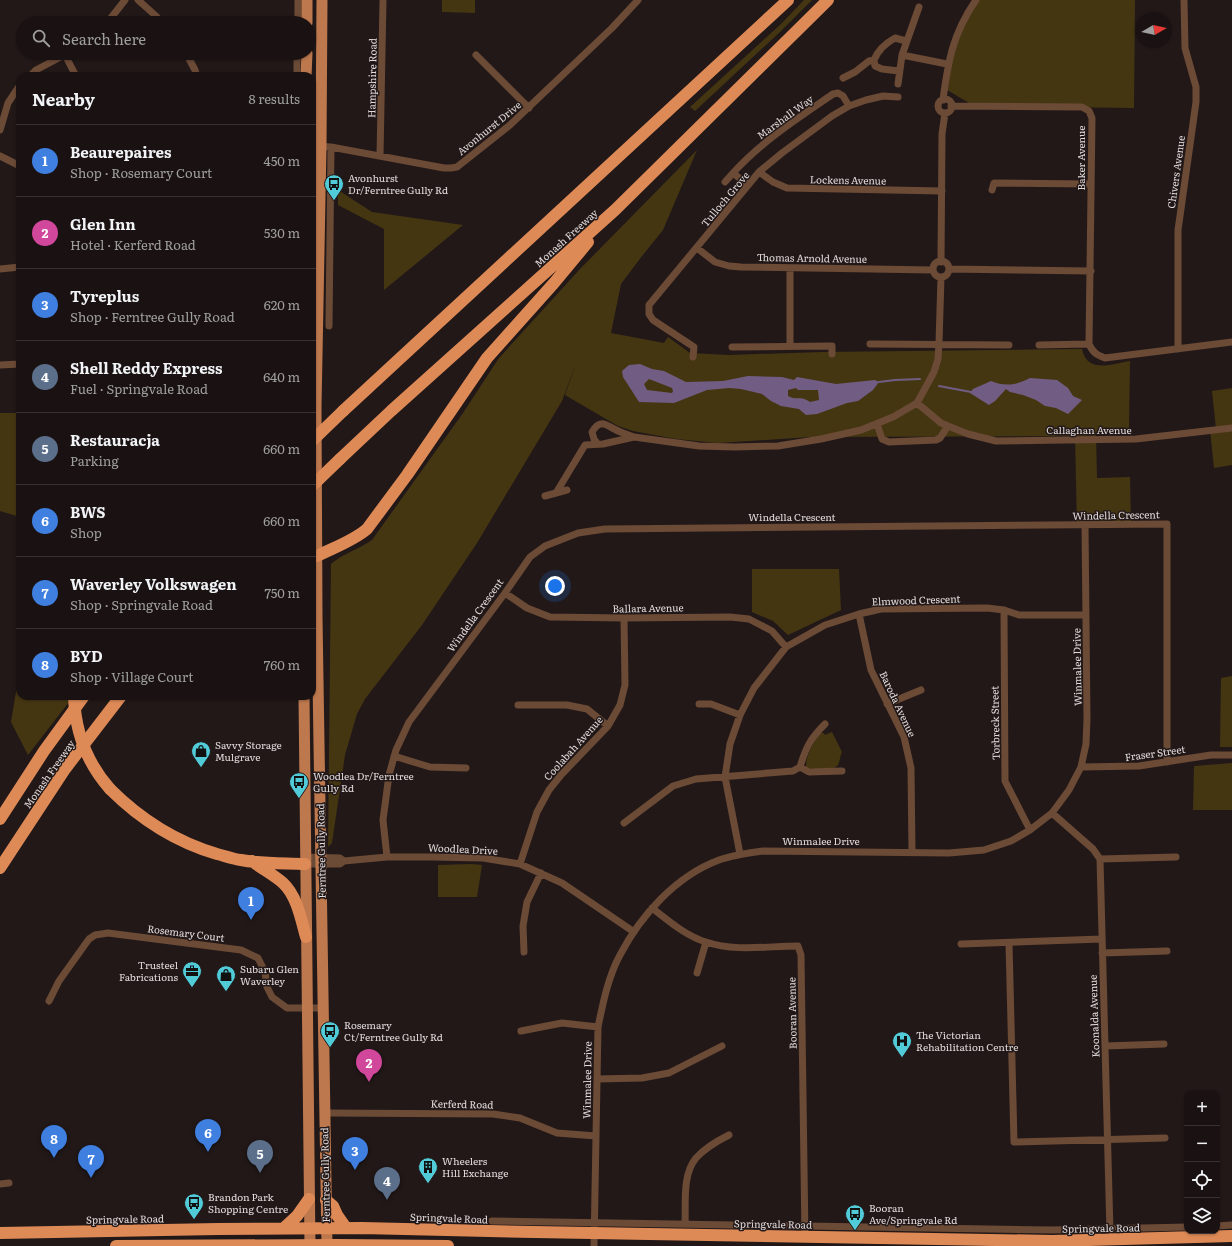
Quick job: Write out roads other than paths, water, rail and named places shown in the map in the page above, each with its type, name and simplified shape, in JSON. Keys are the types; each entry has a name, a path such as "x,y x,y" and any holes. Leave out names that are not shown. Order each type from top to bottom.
{"highway":[{"path":"316,437 343,410 788,0"},
{"name":"Monash Freeway","path":"316,482 391,411 615,210 828,0"},
{"path":"318,556 351,540 367,529 408,475 487,358 554,283 615,210"},
{"path":"316,432 343,410"},
{"path":"74,700 76,720 85,750 96,771 110,790 138,814 154,825 183,841 228,857 252,861 305,861"},
{"name":"Monash Freeway","path":"0,819 44,752 81,700"},
{"name":"Monash Freeway","path":"0,868 66,770 118,700"},
{"path":"252,861 283,883 287,888 295,901 306,937"},
{"path":"284,1228 297,1216 309,1199"},
{"path":"326,1200 333,1206 336,1215 346,1228"},
{"name":"Springvale Road","path":"2,1231 125,1232 284,1228 594,1228 805,1231 880,1242 900,1233 1056,1241 1110,1234 1153,1242 1232,1236"},
{"path":"125,1232 126,1246"},
{"path":"116,1246 448,1246"}],"main road":[{"path":"307,0 307,16"},
{"name":"Ferntree Gully Road","path":"316,247 319,227 321,146 322,0"},
{"path":"306,72 307,60"},
{"name":"Ferntree Gully Road","path":"316,407 318,556 317,625 327,1245"},
{"name":"Ferntree Gully Road","path":"304,700 310,1245"},
{"path":"309,1143 325,1143"}],"street":[{"path":"112,16 125,0"},
{"path":"138,0 156,16"},
{"path":"298,0 298,16"},
{"name":"Hampshire Road","path":"380,156 384,0"},
{"name":"Avonhurst Drive","path":"321,146 444,168 457,167 510,125 612,28 638,0"},
{"path":"945,113 941,112 938,108 939,102 943,100 948,64 954,40 967,13 976,0"},
{"name":"Chivers Avenue","path":"1178,349 1178,230 1196,102 1196,87 1185,48 1184,0"},
{"path":"898,84 899,71 906,41 919,7"},
{"path":"899,71 882,69 875,66 874,60 877,53 895,38 906,41"},
{"path":"476,55 528,108"},
{"path":"902,56 948,64"},
{"path":"34,72 55,60"},
{"path":"69,60 74,72"},
{"path":"190,60 196,72"},
{"path":"297,60 297,72"},
{"path":"843,78 855,72 869,61 874,60"},
{"path":"0,130 8,103 16,91"},
{"name":"Marshall Way","path":"725,182 748,157 776,134 833,94 838,93 843,96 849,106"},
{"name":"Tulloch Grove","path":"693,357 694,347 653,320 649,314 649,305 748,185 760,172 782,153 819,125 849,106 883,96 898,97"},
{"path":"941,262 942,134 945,113 950,110 951,106 949,101 943,100"},
{"name":"Baker Avenue","path":"951,106 1082,108 1086,109 1092,118 1089,344"},
{"path":"321,146 330,215 329,326"},
{"path":"0,156 16,164"},
{"name":"Lockens Avenue","path":"760,172 773,182 787,188 942,191"},
{"path":"733,173 748,185"},
{"path":"992,183 1091,184"},
{"path":"319,227 330,215"},
{"name":"Thomas Arnold Avenue","path":"697,248 715,262 729,266 933,270"},
{"path":"941,262 946,264 948,270 946,275 941,277 935,275 933,270 934,265 941,262"},
{"path":"0,269 16,267"},
{"path":"790,268 790,346"},
{"path":"948,270 1091,270"},
{"path":"556,493 592,432 599,424 605,423 634,437 699,446 778,446 821,440 862,430 893,417 917,404 934,372 938,359 940,343 941,277"},
{"path":"1039,345 1089,344 1092,351 1105,358 1232,342"},
{"path":"870,344 1009,344"},
{"path":"732,347 832,346 832,354"},
{"path":"0,365 16,364"},
{"name":"Callaghan Avenue","path":"917,404 941,423 968,434 996,441 1136,439 1232,428"},
{"path":"877,424 882,439 889,442 936,440 940,438 948,426"},
{"path":"592,432 597,444"},
{"path":"585,444 603,444 634,437"},
{"path":"545,496 567,490"},
{"name":"Windella Crescent","path":"387,857 384,830 384,810 394,756 405,730 413,717 530,557 545,546 578,533 605,529 1168,524 1166,762"},
{"name":"Winmalee Drive","path":"594,1246 598,1027 604,996 620,955 634,932 652,908 674,886 688,876 719,860 740,854 763,851 949,853 984,850 1011,841 1030,830 1052,813 1069,790 1081,767 1086,744 1085,525"},
{"name":"Ballara Avenue","path":"505,593 527,608 550,617 730,617 749,619 772,631 786,648"},
{"name":"Elmwood Crescent","path":"740,854 725,777 730,744 740,715 754,688 786,648 824,625 881,609 987,608 1004,610 1020,615 1086,615"},
{"name":"Torbreck Street","path":"1004,610 1005,781 1030,830"},
{"name":"Baroda Avenue","path":"859,614 871,670 904,737 911,768 912,852"},
{"name":"Coolabah Avenue","path":"520,864 537,812 549,790 561,775 608,726 620,705 625,685 624,618"},
{"path":"888,704 921,690"},
{"path":"699,704 711,704 740,715"},
{"path":"518,706 568,705 587,709 608,726"},
{"path":"624,823 673,786 696,778 792,771 800,767 804,752 813,736 825,724"},
{"name":"Fraser Street","path":"1081,767 1139,766 1210,755 1232,755"},
{"path":"394,756 430,767 466,768"},
{"path":"800,767 809,772 842,771"},
{"path":"1052,813 1093,849 1100,859 1176,857"},
{"name":"Woodlea Drive","path":"305,861 322,861 340,864 344,861 387,857 483,858 520,864 562,883 634,932"},
{"name":"Koonalda Avenue","path":"1100,859 1110,1234"},
{"path":"524,952 523,926 527,902 541,873"},
{"name":"Booran Avenue","path":"652,908 678,929 706,942 721,946 742,948 798,946 801,955 805,1231"},
{"name":"Rosemary Court","path":"49,1001 59,981 89,940 95,935 108,933 241,950 258,958 265,972 267,987 272,997 286,1008 323,1008"},
{"path":"961,944 1102,939"},
{"path":"697,973 706,942"},
{"path":"1008,942 1014,1142 1165,1138"},
{"path":"1102,952 1167,951"},
{"path":"522,1031 562,1024 598,1027"},
{"path":"1105,1046 1164,1044"},
{"path":"596,1079 642,1078 669,1072 722,1046"},
{"name":"Kerferd Road","path":"324,1113 493,1114 520,1118 557,1133 596,1136"},
{"path":"685,1224 688,1175 696,1159 709,1146 729,1135"},
{"path":"0,1184 9,1183"},
{"name":"Springvale Road","path":"492,1221 594,1228 685,1224 805,1231 825,1227 900,1233"},
{"path":"1220,1226 1232,1225"},
{"name":"Springvale Road","path":"1110,1234 1184,1227"}],"waterway":[{"path":"879,382 920,379"},
{"path":"939,386 971,392"}],"place":[{"name":"Avonhurst Dr/Ferntree Gully Rd","path":"334,201"},
{"name":"Savvy Storage Mulgrave","path":"201,768"},
{"name":"Woodlea Dr/Ferntree Gully Rd","path":"299,799"},
{"name":"Beaurepaires","path":"251,920"},
{"name":"Trusteel Fabrications","path":"192,988"},
{"name":"Subaru Glen Waverley","path":"226,992"},
{"name":"Rosemary Ct/Ferntree Gully Rd","path":"330,1048"},
{"name":"The Victorian Rehabilitation Centre","path":"902,1058"},
{"name":"Glen Inn","path":"369,1082"},
{"name":"BWS","path":"208,1152"},
{"name":"BYD","path":"54,1158"},
{"name":"Tyreplus","path":"355,1170"},
{"name":"Restauracja","path":"260,1173"},
{"name":"Waverley Volkswagen","path":"91,1178"},
{"name":"Wheelers Hill Exchange","path":"428,1184"},
{"name":"Shell Reddy Express","path":"387,1200"},
{"name":"Brandon Park Shopping Centre","path":"194,1220"},
{"name":"Booran Ave/Springvale Rd","path":"855,1231"}]}
